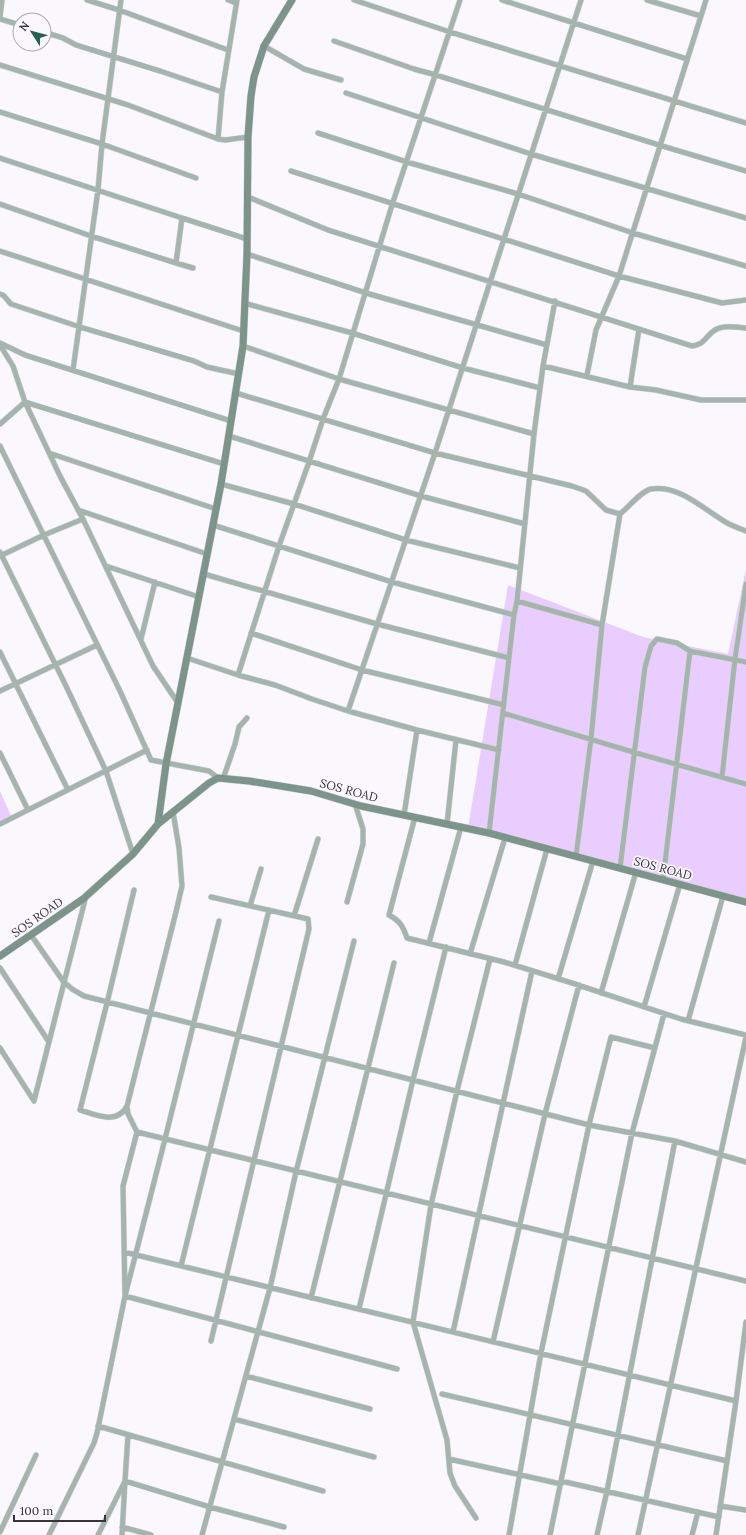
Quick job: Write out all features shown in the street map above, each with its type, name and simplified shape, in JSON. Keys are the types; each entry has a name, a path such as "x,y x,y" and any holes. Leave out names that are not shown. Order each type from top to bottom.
{"street":[{"path":"2,0 0,18 12,22"},
{"path":"87,0 119,10 228,50"},
{"path":"73,370 98,190 102,144 121,0"},
{"path":"218,139 222,92 236,1 228,0"},
{"path":"158,824 166,764 221,484 243,346 247,254 248,137 254,77 264,46 292,0"},
{"path":"354,0 450,32 746,123"},
{"path":"238,674 279,546 366,293 392,205 460,0"},
{"path":"502,0 687,59"},
{"path":"348,711 463,368 581,0"},
{"path":"647,0 700,16"},
{"path":"587,376 596,330 619,276 706,0"},
{"path":"52,35 63,38 76,45 222,92"},
{"path":"334,41 414,69 546,109 659,146 746,171"},
{"path":"264,46 304,69 341,80"},
{"path":"0,65 108,99 218,139 225,140 248,137"},
{"path":"346,93 532,154 746,218"},
{"path":"0,112 102,144 196,178"},
{"path":"318,133 407,162 518,194 633,233 746,266"},
{"path":"0,158 247,240"},
{"path":"291,171 392,205 619,276 722,304 746,300"},
{"path":"248,197 328,230 380,248 555,301 692,346 700,344 715,330 727,327 746,328"},
{"path":"0,204 91,236 193,268"},
{"path":"176,262 182,218"},
{"path":"0,250 243,331"},
{"path":"247,254 366,293 547,346"},
{"path":"0,294 3,295 11,304 194,361 207,367 239,374"},
{"path":"489,833 508,658 517,601 534,434 543,366 555,301"},
{"path":"244,303 352,333 463,368 540,388"},
{"path":"630,387 639,329"},
{"path":"0,344 24,355 231,421"},
{"path":"0,344 13,366 24,402 84,520 153,666 178,702"},
{"path":"243,346 338,378 534,434"},
{"path":"543,366 630,387 656,390 701,400 746,400"},
{"path":"236,393 435,453 572,486 586,491 606,510 620,514"},
{"path":"0,424 24,402"},
{"path":"24,402 224,464"},
{"path":"229,436 421,496 525,524"},
{"path":"0,446 151,760 209,771 221,779 235,744 239,726 247,718"},
{"path":"49,453 216,509"},
{"path":"221,484 294,504 406,540 520,568"},
{"path":"576,856 602,625 620,514 650,489 668,490 686,497 729,523 746,531"},
{"path":"78,510 207,554"},
{"path":"84,520 44,535 1,555 56,664 106,771 133,854"},
{"path":"213,524 392,582 514,615"},
{"path":"106,566 199,596"},
{"path":"204,574 377,624 508,658"},
{"path":"141,639 155,582"},
{"path":"722,777 735,659 746,584"},
{"path":"517,601 602,625"},
{"path":"251,633 362,670 504,705"},
{"path":"620,868 633,752 645,668 651,646 656,639 677,643 690,651 746,662"},
{"path":"0,692 97,645"},
{"path":"663,880 690,651"},
{"path":"0,652 68,790"},
{"path":"187,658 275,685 348,711 499,750"},
{"path":"503,712 633,752 746,784"},
{"path":"404,815 418,730"},
{"path":"447,824 456,740"},
{"path":"0,824 147,750"},
{"path":"0,753 28,810"},
{"name":"SOS ROAD","path":"0,956 86,896 133,854 158,824 209,783 221,779 310,791 355,804 489,833 746,902"},
{"path":"347,902 363,844 363,829 355,804"},
{"path":"134,890 80,1110 102,1117 114,1116 123,1113 127,1106 182,886 179,848 173,812"},
{"path":"415,817 388,915 399,921 403,926 407,938 515,965 664,1014 746,1036 638,1535"},
{"path":"428,943 461,827"},
{"path":"470,954 505,838"},
{"path":"294,916 318,839"},
{"path":"515,965 547,849"},
{"path":"558,978 593,861"},
{"path":"250,906 261,869"},
{"path":"601,993 636,872"},
{"path":"644,1007 680,884"},
{"path":"0,1048 34,1101 86,896"},
{"path":"688,1021 723,896"},
{"path":"210,897 308,919 309,929 211,1342"},
{"path":"181,1266 269,910"},
{"path":"49,1535 94,1443 124,1296 136,1255 219,921"},
{"path":"31,935 64,982 84,996 589,1125 674,1141 746,1162"},
{"path":"202,1535 270,1288 296,1172 354,941"},
{"path":"359,1309 412,1080 446,948"},
{"path":"476,1518 455,1486 450,1474 447,1440 413,1322 431,1204 490,959"},
{"path":"311,1298 394,963"},
{"path":"0,968 49,1042"},
{"path":"453,1332 532,971"},
{"path":"493,1342 545,1114 579,985"},
{"path":"550,1535 632,1133 664,1014"},
{"path":"508,1535 541,1353 589,1125 611,1037 655,1048"},
{"path":"124,1296 123,1186 137,1132 128,1114 127,1106"},
{"path":"137,1132 746,1281"},
{"path":"597,1535 607,1491 674,1141"},
{"path":"124,1252 736,1401"},
{"path":"124,1296 397,1369"},
{"path":"716,1535 746,1322"},
{"path":"246,1376 370,1409"},
{"path":"442,1394 727,1462"},
{"path":"234,1419 374,1458"},
{"path":"98,1426 323,1491"},
{"path":"122,1535 128,1435"},
{"path":"0,1532 36,1455"},
{"path":"449,1459 520,1475 607,1491 719,1517"},
{"path":"125,1481 210,1507 284,1527"},
{"path":"98,1535 125,1481"},
{"path":"720,1506 746,1510"},
{"path":"692,1535 698,1512"},
{"path":"122,1526 150,1535"}],"shaded area":[{"path":"746,569 746,905 468,828 508,585 643,637 728,654"},
{"path":"0,791 13,820 0,826"}]}
